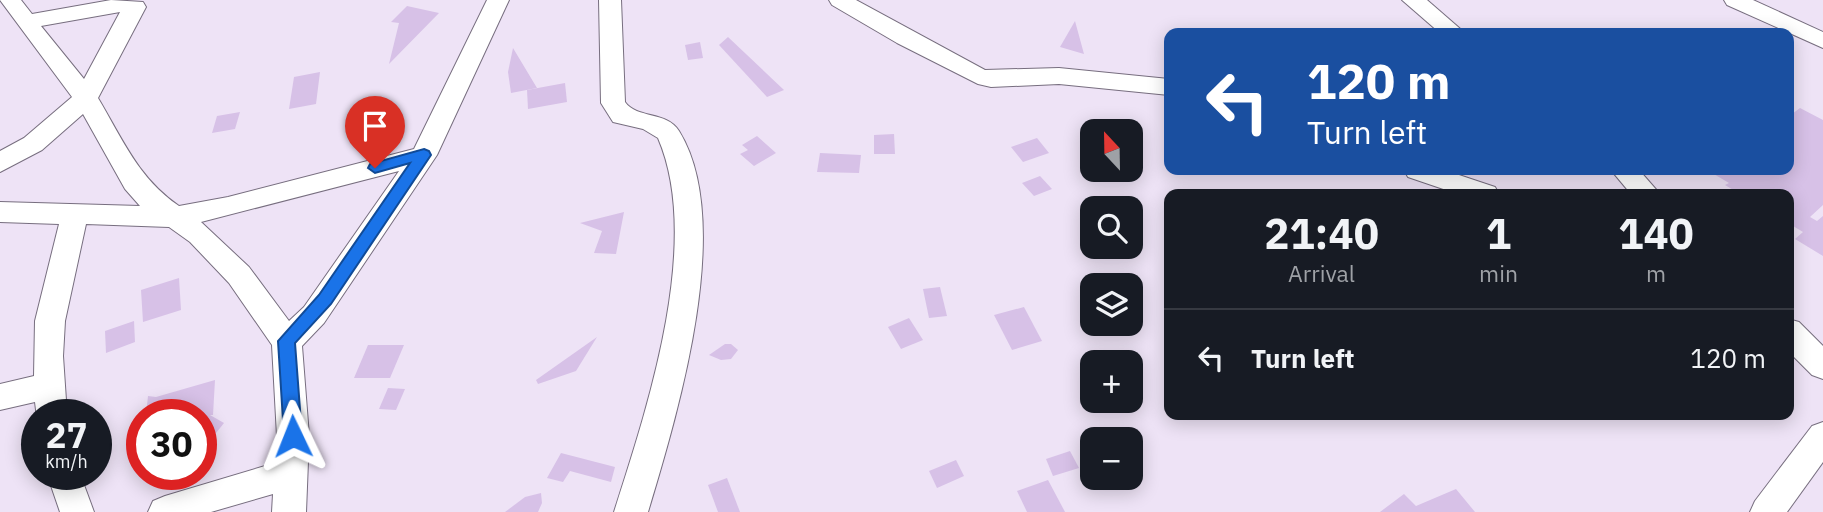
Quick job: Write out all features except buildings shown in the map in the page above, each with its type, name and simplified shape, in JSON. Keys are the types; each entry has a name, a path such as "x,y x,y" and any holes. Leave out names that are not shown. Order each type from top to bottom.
{"street":[{"path":"287,341 321,304 424,155 498,0"},
{"path":"610,0 613,103 622,116 646,121 668,133 680,160 687,187 691,222 680,320 657,430 631,512"},
{"path":"1413,0 1448,28"},
{"path":"1735,0 1823,41"},
{"path":"849,2 905,38 978,76 991,79 1059,76 1164,86"},
{"path":"0,163 33,144 86,97 134,14 134,5 12,11"},
{"path":"12,11 86,97 134,182 148,198 200,235 239,275 287,341 292,398 289,512"},
{"path":"0,212 174,217 228,207 424,155"},
{"path":"1431,175 1472,189"},
{"path":"1629,175 1642,189"},
{"path":"50,399 50,321 74,216"},
{"path":"1794,337 1823,366"},
{"path":"0,397 33,399"},
{"path":"1767,512 1823,436"},
{"path":"165,512 233,489 291,474"},
{"path":"69,490 77,512"}],"route":[{"path":"293,436 287,341 325,299 424,155 375,168"}]}
